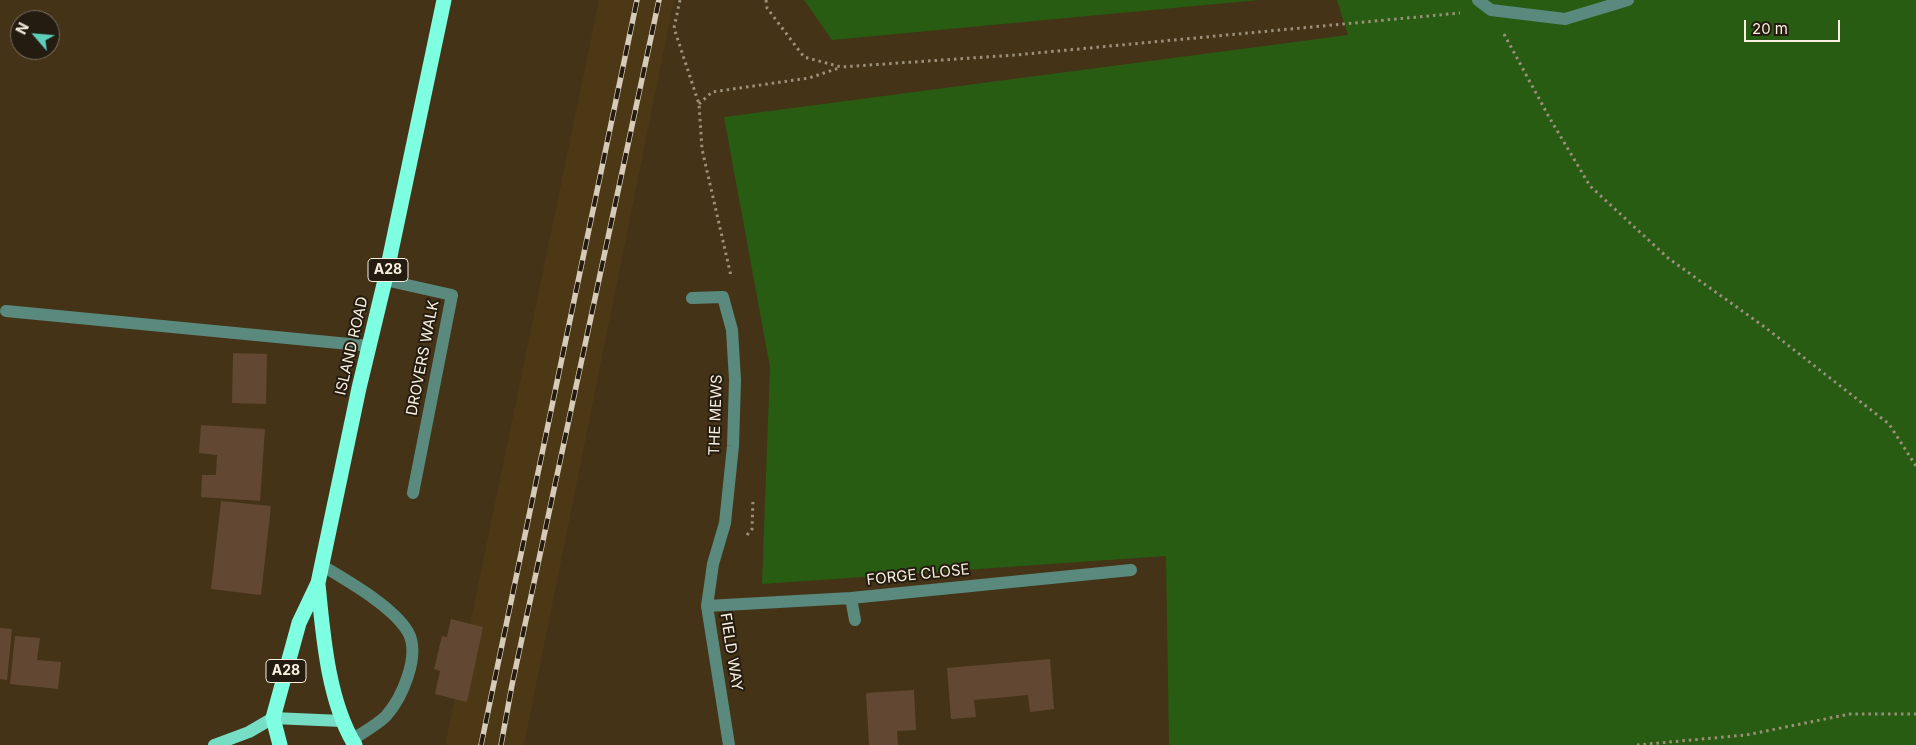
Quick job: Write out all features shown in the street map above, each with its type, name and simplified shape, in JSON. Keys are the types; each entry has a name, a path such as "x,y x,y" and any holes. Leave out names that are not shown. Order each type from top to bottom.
{"highway":[{"name":"ISLAND ROAD","path":"280,745 273,718 299,623 318,582 385,280 444,0"},
{"name":"ISLAND ROAD","path":"318,582 325,650 342,721 350,743"}],"main road":[{"path":"214,745 250,732 273,718 342,721"}],"street":[{"path":"1478,0 1491,10 1565,19 1628,0"},
{"name":"DROVERS WALK","path":"385,280 452,295 413,493"},
{"name":"THE MEWS","path":"692,298 722,297 732,330 735,380 733,446 725,523 713,564"},
{"path":"6,311 370,346"},
{"name":"FIELD WAY","path":"713,564 707,606 730,745"},
{"path":"321,565 364,590 403,624 409,634 413,648 406,684 386,716 350,743"},
{"name":"FORGE CLOSE","path":"707,606 851,598 1131,570"},
{"path":"851,598 856,620"}],"path":[{"path":"766,0 767,8 804,57 841,68"},
{"path":"699,104 712,92 809,78 841,68 1015,55 1491,10 1549,118 1590,186 1668,258 1766,328 1889,424 1916,466"},
{"path":"1637,745 1746,735 1850,714 1916,714"}],"shaded area":[{"path":"599,0 674,0 524,745 445,745"}],"green space":[{"path":"804,0 1259,0 832,40"},
{"path":"1337,0 1916,0 1916,745 1169,745 1166,556 762,584 770,367 724,117 1348,35"}],"building":[{"path":"233,353 267,354 266,404 232,403"},
{"path":"201,425 265,429 260,501 201,497 202,475 216,475 217,455 199,453"},
{"path":"221,501 271,506 261,595 211,589"},
{"path":"451,619 483,627 467,702 435,694 440,671 434,669 442,636 447,637"},
{"path":"0,628 12,629 7,680 0,679"},
{"path":"15,636 40,638 37,660 61,662 58,689 10,684"},
{"path":"1050,659 1054,709 1030,712 1028,695 974,700 976,717 951,719 947,668"},
{"path":"914,690 916,730 897,731 898,745 869,745 866,693"}],"railway":[{"path":"481,745 637,0"},
{"path":"501,745 512,685 659,0"}]}
